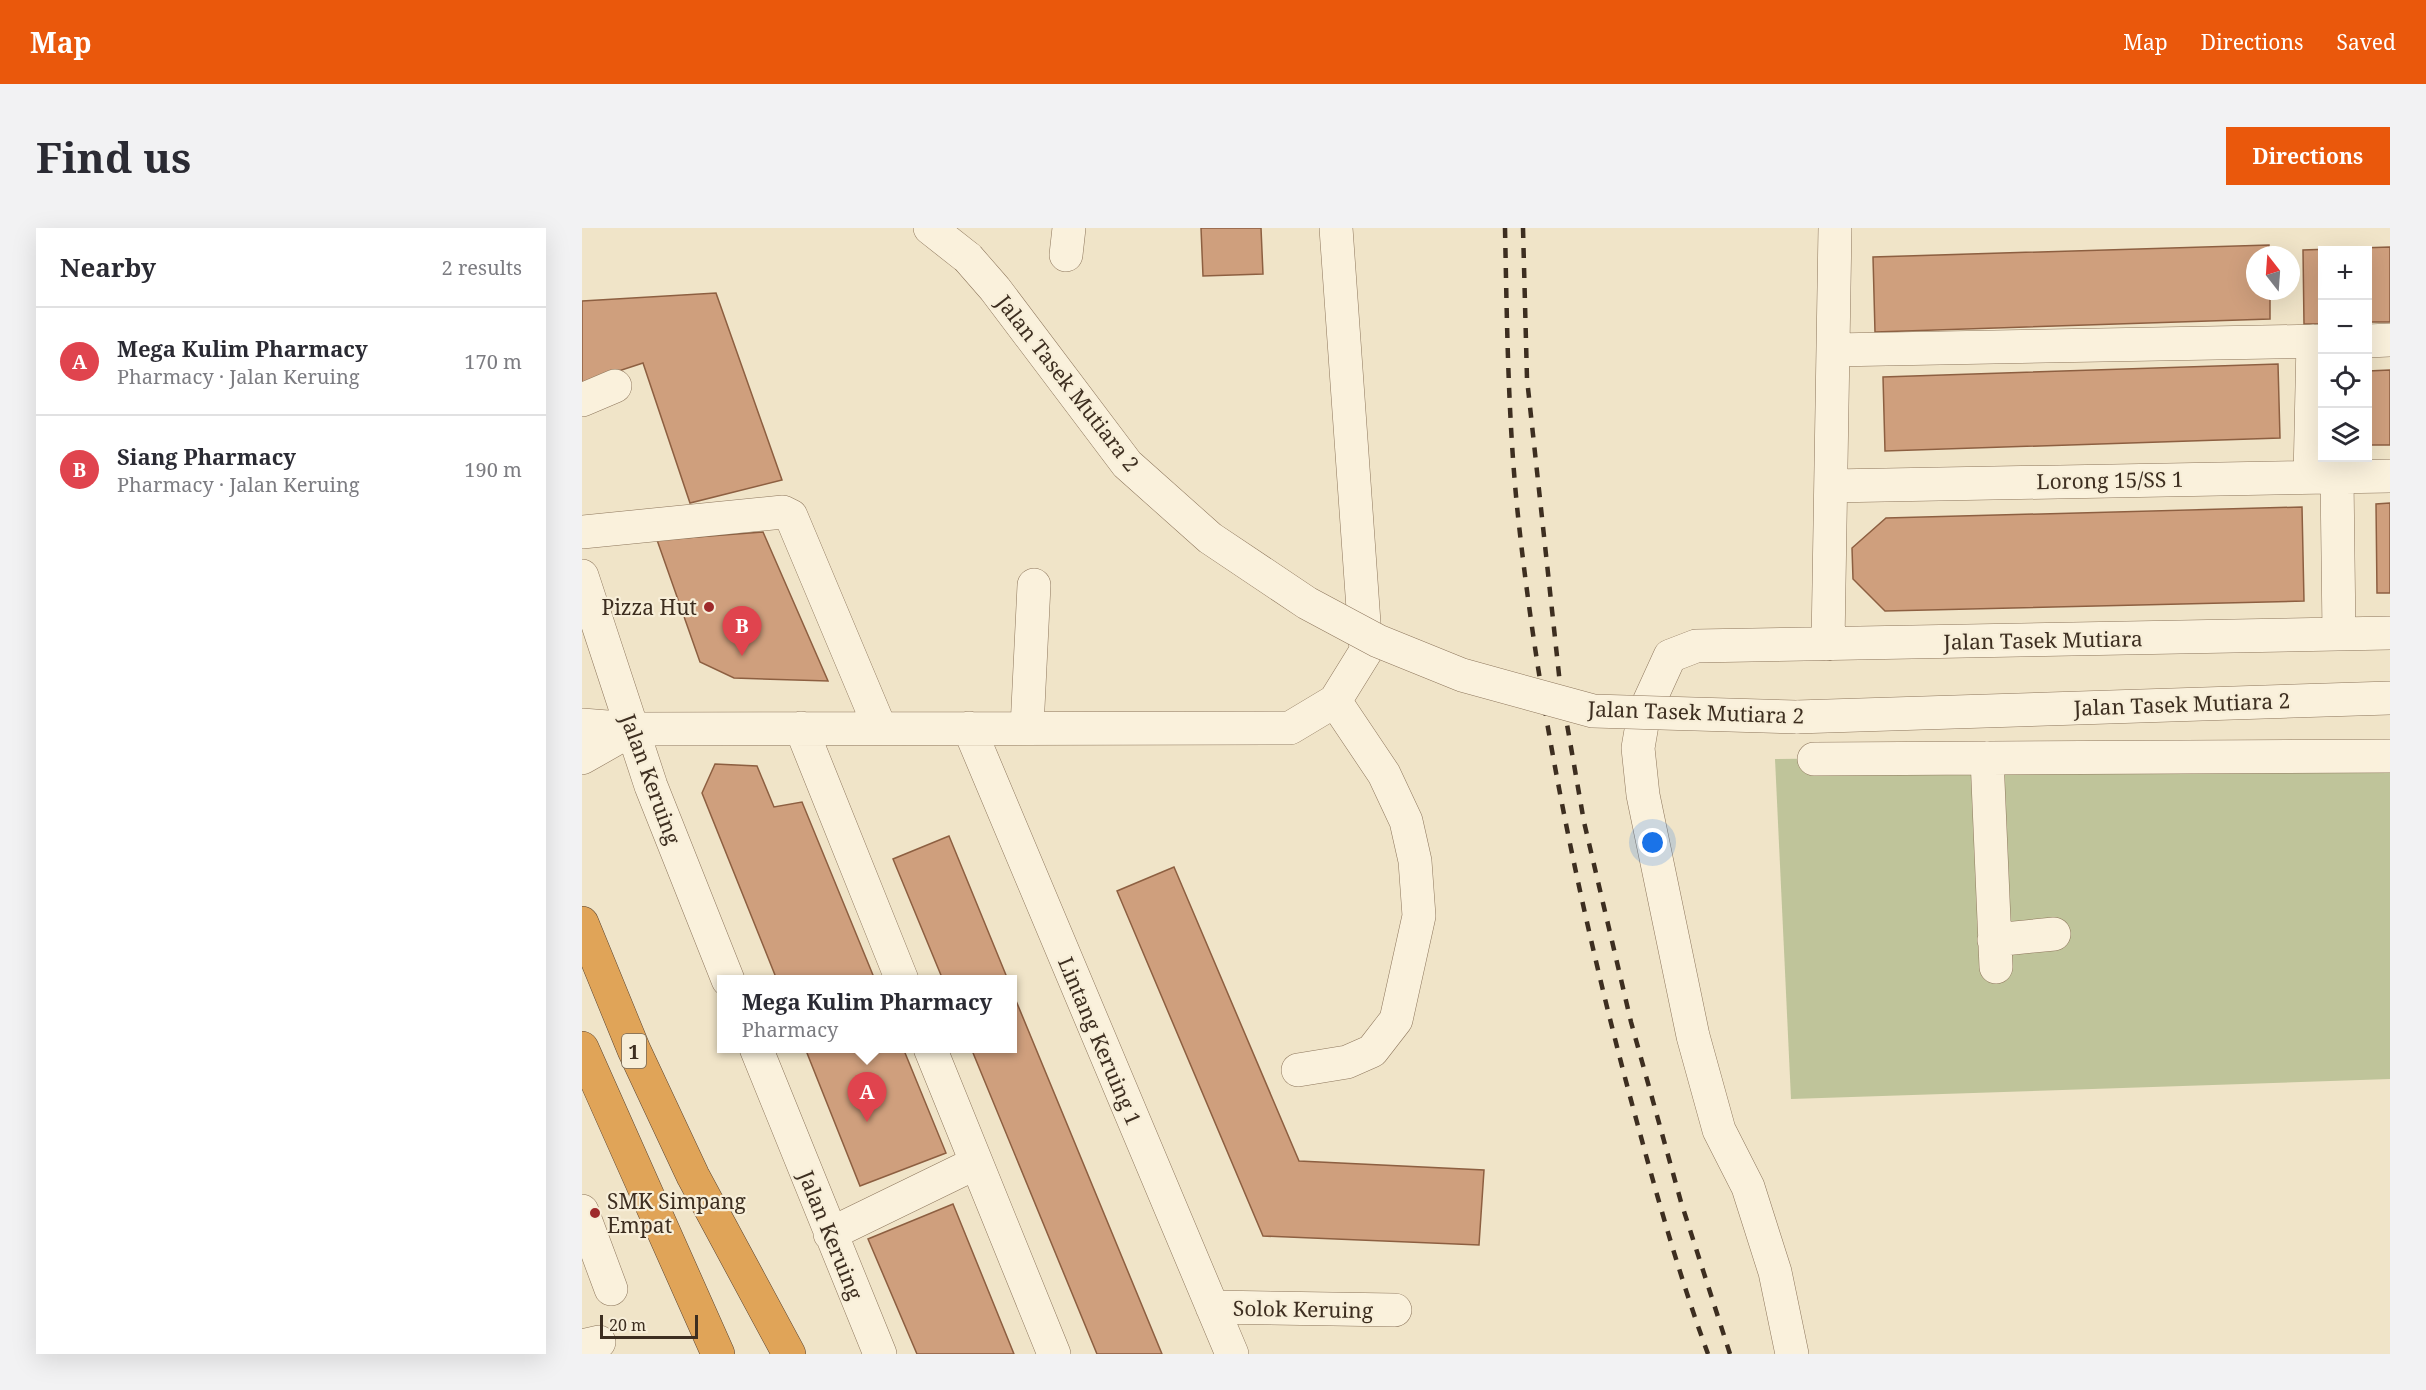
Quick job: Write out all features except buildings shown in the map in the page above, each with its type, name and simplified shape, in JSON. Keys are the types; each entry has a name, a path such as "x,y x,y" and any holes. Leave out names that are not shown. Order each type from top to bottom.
{"highway":[{"name":"1","path":"582,923 634,1050 693,1176 789,1354"},
{"name":"1","path":"582,1048 718,1354"}],"street":[{"name":"Jalan Tasek Mutiara 2","path":"930,228 968,258 995,289 1127,464 1210,538 1307,603 1378,641 1462,675 1593,711 1796,717 2390,698"},
{"path":"582,725 633,729 1290,728 1335,701 1366,651 1336,228"},
{"path":"1828,644 1835,228"},
{"path":"2372,340 2390,340"},
{"path":"1833,350 2318,341"},
{"path":"2318,354 2323,477 2339,634"},
{"path":"582,400 615,386"},
{"name":"Lorong 15/SS 1","path":"1831,486 2390,476"},
{"path":"582,532 783,512 791,516 880,728"},
{"name":"Jalan Keruing","path":"582,576 651,786 726,975"},
{"path":"1027,729 1034,585"},
{"name":"Jalan Tasek Mutiara","path":"1792,1354 1771,1261 1748,1187 1719,1130 1693,1036 1643,795 1638,748 1644,713 1670,656 1696,646 2390,633"},
{"path":"1298,1070 1347,1062 1372,1051 1396,1020 1419,916 1415,861 1406,821 1384,774 1335,701"},
{"path":"801,728 900,975"},
{"name":"Lintang Keruing 1","path":"969,728 1232,1354"},
{"path":"582,758 633,729"},
{"path":"1814,759 2390,756"},
{"path":"1987,758 1995,954 2054,934"},
{"name":"Jalan Keruing","path":"758,1053 880,1354"},
{"path":"932,1053 1054,1354"},
{"path":"830,1234 976,1163"},
{"path":"582,1211 611,1289"},
{"name":"Solok Keruing","path":"1212,1307 1395,1310"}],"green space":[{"path":"2390,751 2390,1079 1791,1099 1775,759"}],"railway":[{"path":"1505,228 1512,444 1518,516 1549,733 1577,876 1610,1018 1665,1222 1708,1354"},
{"path":"1523,228 1527,379 1560,684 1584,822 1631,1022 1681,1202 1730,1354"}],"place":[{"name":"Pizza Hut","path":"709,607"},
{"name":"Siang Pharmacy","path":"742,656"},
{"name":"Mega Kulim Pharmacy","path":"867,1122"},
{"name":"SMK Simpang Empat","path":"595,1213"}]}
